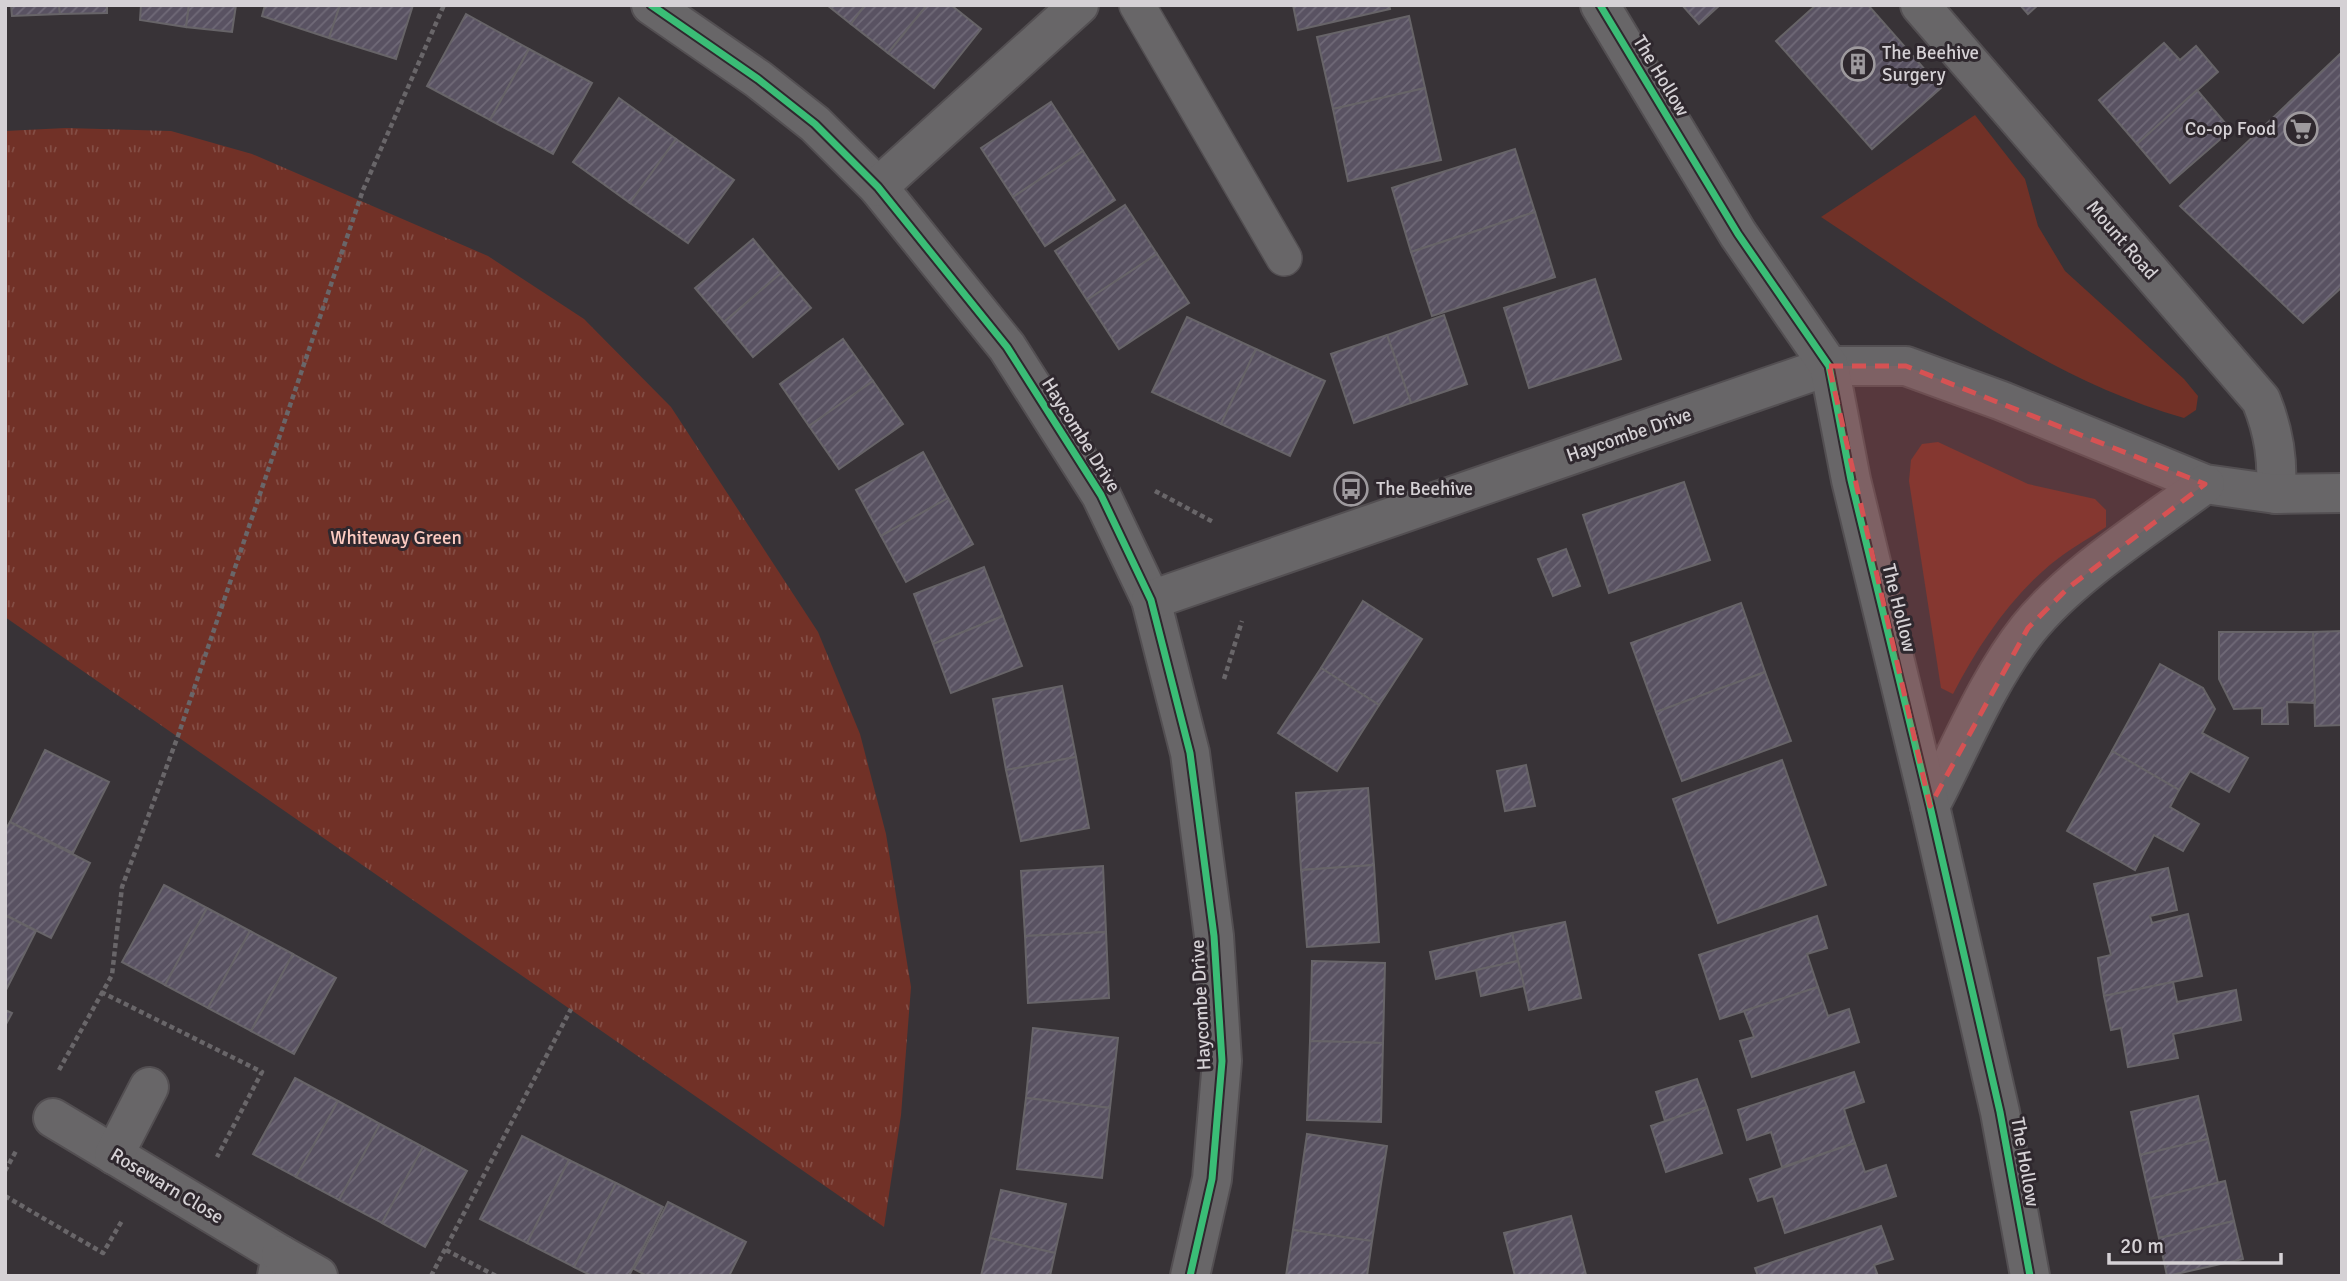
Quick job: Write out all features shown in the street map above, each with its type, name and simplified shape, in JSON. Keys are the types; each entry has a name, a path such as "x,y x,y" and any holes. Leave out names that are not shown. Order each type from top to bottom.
{"street":[{"name":"Haycombe Drive","path":"651,5 758,79 815,124 878,187 1007,347 1101,495 1151,600 1190,753 1214,936 1222,1061 1212,1179 1190,1276"},
{"path":"878,187 1079,5"},
{"name":"The Hollow","path":"1600,5 1738,234 1829,366 1852,480 2000,1112 2030,1276"},
{"name":"Mount Road","path":"1920,5 2261,400 2273,428 2278,465 2276,494"},
{"name":"Haycombe Drive","path":"1151,600 1829,366"},
{"path":"1829,366 1906,366 2002,401 2205,484 2276,494 2342,493"},
{"path":"1930,806 1998,675 2028,628 2068,588 2205,484"},
{"path":"114,1155 149,1087"},
{"name":"Rosewarn Close","path":"53,1118 193,1202 279,1265 318,1276"}],"lane":[{"path":"1137,5 1284,258"}],"path":[{"path":"57,1074 112,975 122,887 182,723 363,190 444,5"},
{"path":"101,992 262,1072 193,1202"},
{"path":"431,1276 571,1009"},
{"path":"5,1196 103,1253 149,1175"},
{"path":"446,1250 496,1276"}],"highlighted area":[{"path":"1829,366 1906,366 2205,484 2068,588 2028,628 1930,806"}],"green space":[{"path":"1975,115 2025,179 2038,226 2065,271 2184,379 2198,396 2196,410 2184,418 2135,402 2041,358 1951,304 1821,217"},
{"name":"Whiteway Green","path":"66,128 171,131 252,154 488,256 584,319 671,407 818,632 860,734 886,834 911,987 901,1115 884,1227 5,617 5,131"},
{"path":"1938,442 2028,484 2095,499 2106,510 2106,527 2051,564 2021,592 1984,641 1953,694 1941,688 1909,481 1911,460 1922,444"}],"building":[{"path":"11,5 59,5 60,14 12,16"},
{"path":"59,5 107,5 107,13 60,14"},
{"path":"141,5 189,5 186,27 140,20"},
{"path":"189,5 236,5 232,32 186,27"},
{"path":"265,5 340,5 329,38 262,16"},
{"path":"340,5 413,5 396,59 329,38"},
{"path":"827,5 865,5 851,24"},
{"path":"865,5 927,5 888,53 851,24"},
{"path":"927,5 951,5 981,29 934,88 888,53"},
{"path":"1293,5 1389,5 1390,9 1298,30"},
{"path":"1682,5 1720,5 1699,24"},
{"name":"The Beehive Surgery","path":"1816,5 1868,5 1941,88 1872,149 1776,41"},
{"path":"2020,5 2038,5 2028,14"},
{"path":"466,14 529,49 490,120 427,86"},
{"path":"1409,16 1425,88 1333,109 1317,37"},
{"path":"2164,43 2180,60 2196,46 2218,72 2137,144 2099,100"},
{"path":"529,49 592,83 553,154 490,120"},
{"name":"Co-op Food","path":"2342,52 2342,287 2303,323 2180,206"},
{"path":"1425,88 1441,160 1348,181 1333,109"},
{"path":"2197,90 2231,130 2170,183 2137,144"},
{"path":"619,98 676,139 630,203 573,162"},
{"path":"1051,102 1083,151 1013,197 981,148"},
{"path":"676,139 734,180 688,243 630,203"},
{"path":"1515,149 1535,212 1411,252 1392,188"},
{"path":"1083,151 1115,200 1045,246 1013,197"},
{"path":"1125,205 1157,254 1087,300 1055,251"},
{"path":"1535,212 1555,277 1432,316 1411,252"},
{"path":"753,239 781,273 724,322 695,288"},
{"path":"1157,254 1189,303 1119,349 1087,300"},
{"path":"781,273 811,308 753,357 724,322"},
{"path":"1595,279 1621,359 1529,388 1504,308"},
{"path":"1444,315 1467,384 1411,403 1387,335"},
{"path":"1187,317 1256,349 1221,424 1152,392"},
{"path":"1387,335 1411,403 1354,423 1331,354"},
{"path":"843,339 873,381 809,426 780,384"},
{"path":"1256,349 1325,381 1290,456 1221,424"},
{"path":"873,381 903,424 839,469 809,426"},
{"path":"923,452 948,498 881,536 856,490"},
{"path":"1684,482 1710,560 1609,593 1583,515"},
{"path":"948,498 973,544 906,582 881,536"},
{"path":"1566,549 1580,586 1553,596 1538,559"},
{"path":"984,567 1003,616 933,644 914,594"},
{"path":"1363,601 1422,639 1379,705 1321,668"},
{"path":"1741,603 1765,672 1656,712 1631,643"},
{"path":"1003,616 1022,666 951,693 933,644"},
{"path":"2342,631 2342,725 2315,726 2313,632"},
{"path":"2219,632 2313,632 2315,703 2287,702 2288,724 2262,724 2262,708 2234,709 2219,679"},
{"path":"2160,664 2203,688 2215,709 2202,733 2248,758 2229,792 2190,771 2179,790 2112,751"},
{"path":"1321,668 1379,705 1337,771 1278,733"},
{"path":"1765,672 1791,741 1682,781 1656,712"},
{"path":"1062,686 1076,757 1006,770 993,699"},
{"path":"45,750 109,782 73,853 10,822"},
{"path":"2112,751 2179,790 2170,807 2199,824 2183,851 2154,835 2135,870 2067,831"},
{"path":"1076,757 1089,828 1021,841 1006,770"},
{"path":"1782,760 1826,885 1718,923 1673,799"},
{"path":"1526,765 1535,806 1505,811 1497,771"},
{"path":"1368,788 1374,865 1301,870 1296,793"},
{"path":"10,822 90,863 51,938 5,915 5,830"},
{"path":"1374,865 1379,942 1307,947 1301,870"},
{"path":"1103,866 1106,932 1025,936 1021,871"},
{"path":"2168,868 2177,910 2150,916 2152,923 2188,914 2202,976 2104,996 2098,958 2111,955 2094,884"},
{"path":"164,885 207,908 165,985 122,962"},
{"path":"207,908 250,931 208,1008 165,985"},
{"path":"5,915 36,931 5,992"},
{"path":"1817,916 1827,948 1807,954 1818,987 1720,1019 1699,955"},
{"path":"1565,922 1581,998 1529,1010 1512,933"},
{"path":"250,931 293,954 251,1031 208,1008"},
{"path":"1106,932 1109,998 1028,1003 1025,936"},
{"path":"1512,933 1518,961 1436,979 1430,952"},
{"path":"293,954 336,978 294,1054 251,1031"},
{"path":"1312,961 1385,963 1383,1043 1310,1041"},
{"path":"1518,961 1524,986 1481,996 1476,970"},
{"path":"2173,982 2177,1002 2236,990 2241,1020 2173,1034 2178,1058 2128,1067 2121,1028 2111,1030 2104,996"},
{"path":"1818,987 1828,1016 1849,1009 1859,1042 1752,1077 1740,1041 1754,1037 1744,1011"},
{"path":"5,1010 12,1013 5,1026"},
{"path":"1033,1028 1118,1038 1110,1108 1026,1098"},
{"path":"1310,1041 1383,1043 1381,1122 1307,1120"},
{"path":"1854,1072 1864,1102 1844,1109 1855,1143 1782,1167 1771,1132 1747,1140 1738,1110"},
{"path":"295,1078 338,1101 296,1177 253,1154"},
{"path":"1697,1079 1707,1107 1665,1121 1656,1092"},
{"path":"2198,1096 2208,1139 2140,1155 2131,1112"},
{"path":"1026,1098 1110,1108 1102,1178 1017,1169"},
{"path":"338,1101 380,1124 339,1200 296,1177"},
{"path":"1707,1107 1722,1153 1666,1172 1651,1126"},
{"path":"380,1124 423,1147 382,1223 339,1200"},
{"path":"1307,1134 1387,1146 1372,1241 1293,1230"},
{"path":"522,1136 569,1160 527,1243 480,1219"},
{"path":"2208,1139 2218,1183 2150,1199 2140,1155"},
{"path":"1855,1143 1865,1172 1886,1165 1896,1196 1785,1233 1773,1196 1758,1201 1750,1179"},
{"path":"423,1147 467,1171 425,1247 382,1223"},
{"path":"569,1160 616,1183 574,1267 527,1243"},
{"path":"2225,1181 2234,1221 2159,1238 2150,1199"},
{"path":"616,1183 663,1207 629,1276 592,1276 574,1267"},
{"path":"1001,1190 1066,1204 1055,1253 990,1238"},
{"path":"668,1202 746,1242 729,1276 647,1276 634,1269"},
{"path":"1571,1216 1586,1275 1515,1276 1504,1233"},
{"path":"2234,1221 2243,1259 2167,1276 2159,1238"},
{"path":"1881,1226 1893,1259 1874,1265 1878,1276 1758,1276 1755,1268"},
{"path":"1293,1230 1372,1241 1367,1276 1286,1276"},
{"path":"990,1238 1055,1253 1050,1276 981,1276"}],"cycle path":[{"path":"651,5 758,79 815,124 878,187 1007,347 1101,495 1151,600 1190,753 1214,936 1222,1061 1212,1179 1190,1276"},
{"path":"1600,5 1738,234 1829,366 1851,480 2000,1112 2030,1276"}],"place":[{"name":"The Beehive Surgery","path":"1858,64"},
{"name":"Co-op Food","path":"2301,129"},
{"name":"The Beehive","path":"1351,489"}]}
